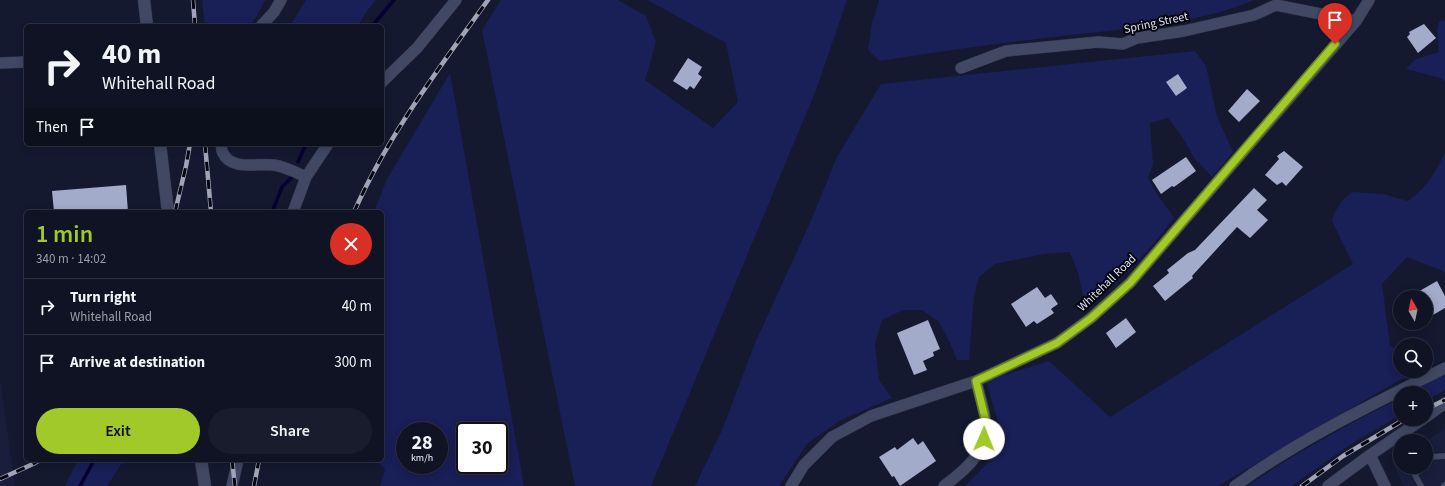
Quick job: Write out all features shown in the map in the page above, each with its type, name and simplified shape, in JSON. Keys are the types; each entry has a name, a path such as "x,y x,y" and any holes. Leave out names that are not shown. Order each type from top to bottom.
{"main road":[{"path":"144,0 147,24"},
{"path":"160,146 168,210"},
{"path":"201,462 205,486"}],"street":[{"path":"263,24 274,12 282,0"},
{"path":"384,80 417,48 456,0"},
{"name":"Whitehall Road","path":"791,486 804,465 832,437 871,416 976,381 1057,343 1091,318 1130,283 1356,21 1369,0"},
{"name":"Spring Street","path":"961,68 1006,51 1098,42 1123,44 1137,38 1184,31 1254,15 1276,5 1356,21"},
{"path":"0,63 24,62"},
{"path":"221,146 222,153 228,159 240,166 273,165 286,168 306,176"},
{"path":"294,210 306,176 327,146"},
{"path":"1235,486 1261,468 1343,420 1445,368"},
{"path":"944,486 960,474 977,456 984,439 985,418 976,381"},
{"path":"1433,412 1445,403"},
{"path":"1328,486 1413,426"},
{"path":"1370,455 1385,486"},
{"path":"232,486 238,462"}],"lane":[{"path":"1433,457 1445,456"},
{"path":"1416,474 1420,486"}],"shaded area":[{"path":"202,0 265,0 257,16 251,24 205,24"},
{"path":"306,0 376,0 359,24 291,24"},
{"path":"501,0 618,0 646,16 656,42 645,80 713,128 738,102 726,43 647,0 847,0 816,90 651,486 575,486 482,30"},
{"path":"879,0 1254,0 1211,15 1164,24 951,50 879,61 868,50 872,24"},
{"path":"1445,20 1445,81 1441,78 1406,69 1416,59 1439,52 1437,29 1439,22"},
{"path":"1195,51 1206,66 1217,116 1233,152 1212,177 1195,159 1181,135 1168,118 1150,123 1153,164 1148,178 1159,197 1174,217 1155,242 1133,266 1086,310 1078,273 1070,252 1043,254 995,264 979,277 974,296 969,360 957,360 939,322 922,310 903,310 882,320 875,344 879,380 892,398 839,421 807,444 779,486 695,486 723,428 755,343 809,225 837,157 881,84"},
{"path":"450,73 524,486 380,486 385,469 378,462 384,462 384,210 375,210 387,179"},
{"path":"1445,153 1445,273 1407,257 1382,284 1390,346 1393,348 1393,378 1403,378 1218,486 965,486 1005,445 986,381 1049,361 1110,417 1353,264 1332,221 1337,208 1352,192 1383,194 1408,201 1421,190"},
{"path":"1445,375 1445,390 1433,397 1433,386 1423,386"},
{"path":"0,379 15,486 0,486"},
{"path":"1393,402 1393,419 1348,446 1292,486 1247,486 1284,462"},
{"path":"1445,429 1445,486 1404,486 1398,474 1433,474 1433,437"},
{"path":"77,462 123,462 107,486 65,486"}],"building":[{"path":"1424,24 1436,38 1418,53 1407,37 1410,34 1409,32"},
{"path":"688,58 702,67 698,74 702,77 694,89 690,86 687,90 673,81"},
{"path":"1178,74 1187,88 1176,96 1166,82"},
{"path":"1247,89 1260,101 1239,122 1228,111"},
{"path":"1284,151 1303,167 1286,186 1282,182 1277,185 1265,175 1279,159 1277,156"},
{"path":"1186,157 1196,171 1174,187 1172,186 1161,194 1152,180"},
{"path":"126,185 128,210 54,210 52,191"},
{"path":"1254,188 1267,200 1257,210 1268,220 1250,238 1237,227 1192,276 1193,278 1165,301 1153,286 1169,273 1167,270 1188,253 1195,250"},
{"path":"1437,281 1445,296 1445,308 1433,315 1433,290 1421,290"},
{"path":"1037,287 1045,298 1051,294 1058,304 1051,309 1054,313 1037,324 1034,321 1026,327 1011,304"},
{"path":"1126,318 1136,332 1116,348 1106,333"},
{"path":"928,320 940,349 933,352 934,356 923,361 927,370 914,375 897,333"},
{"path":"913,438 918,445 923,441 936,461 900,486 894,476 892,477 879,457 895,447 897,450"}],"waterway":[{"path":"374,24 394,0"},
{"path":"298,162 305,146"},
{"path":"273,210 282,187 293,176"},
{"path":"80,486 93,462"}],"railway":[{"path":"193,0 195,24"},
{"path":"355,210 382,156 398,129 488,0"},
{"path":"175,210 190,146"},
{"path":"205,146 211,210"},
{"path":"1433,406 1445,400"},
{"path":"1302,486 1343,456 1393,426"},
{"path":"0,479 36,462"},
{"path":"232,462 235,486"},
{"path":"254,486 259,462"}],"route":[{"path":"984,439 985,418 976,381 1057,343 1091,318 1130,283 1335,44"}]}
